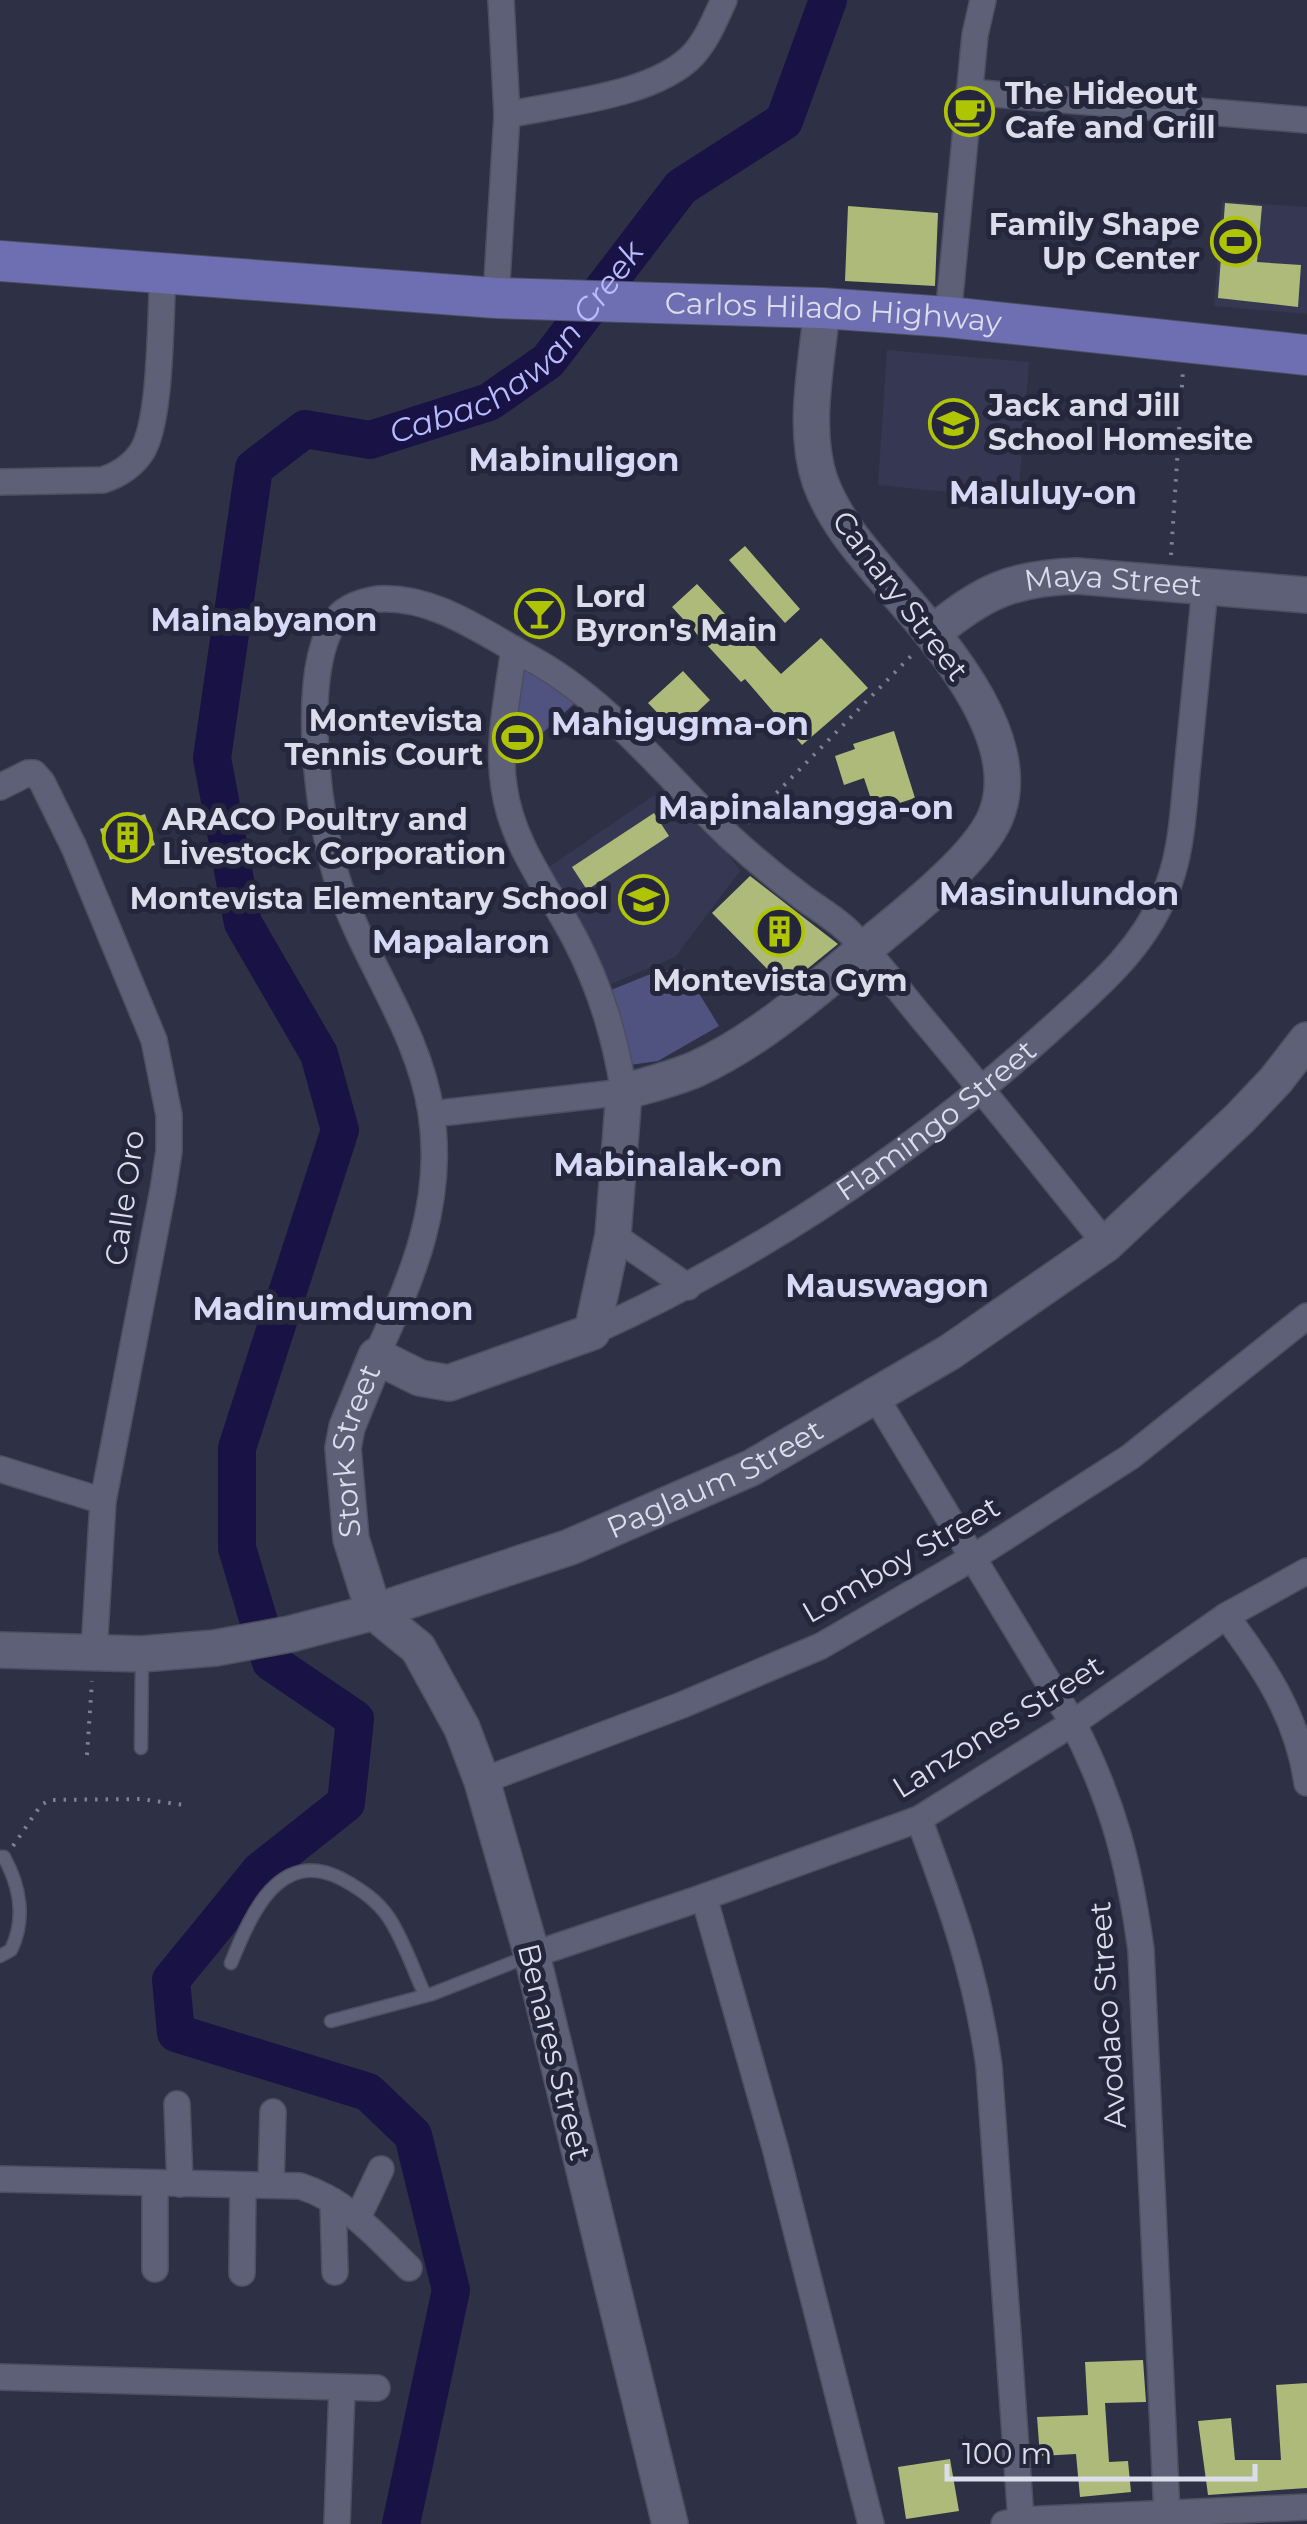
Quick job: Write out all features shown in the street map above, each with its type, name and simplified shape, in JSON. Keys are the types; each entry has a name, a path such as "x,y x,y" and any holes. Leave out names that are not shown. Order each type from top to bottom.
{"main road":[{"name":"Carlos Hilado Highway","path":"0,261 496,298 822,308 948,317 1307,355"}],"street":[{"path":"496,298 507,114 501,0"},
{"path":"507,114 624,90 666,73 690,59 724,0"},
{"path":"948,317 974,35 983,0"},
{"path":"969,92 1307,120"},
{"path":"0,482 104,480 126,468 142,452 153,416 163,274"},
{"name":"Canary Street","path":"432,1114 624,1092 693,1070 724,1054 802,1000 864,949 945,877 985,836 996,816 1002,772 982,707 933,633 850,538 820,479 812,445 822,308"},
{"name":"Maya Street","path":"933,633 984,595 1023,580 1077,576 1307,596"},
{"name":"Flamingo Street","path":"376,1356 420,1378 449,1383 592,1332 688,1287 865,1177 982,1089 1110,975 1136,944 1164,898 1182,840 1205,588"},
{"name":"Stork Street","path":"374,1612 350,1539 343,1471 348,1427 405,1295 430,1217 435,1164 432,1114 417,1054 352,920 329,856 314,746 319,673 336,619 350,607 374,599 400,600 476,625 549,668 598,705 732,839 794,892 840,923 982,1089 1106,1244"},
{"path":"514,650 502,738 504,789 516,831 538,880 573,934 600,991 616,1041 624,1092 614,1236 592,1332"},
{"name":"Calle Oro","path":"0,787 28,773 38,776 74,847 154,1040 169,1115 163,1190 103,1501 94,1652"},
{"name":"Paglaum Street","path":"0,1650 142,1654 215,1648 290,1634 374,1612 570,1547 750,1468 950,1352 1106,1244 1240,1118 1307,1040"},
{"path":"614,1236 688,1287"},
{"name":"Lomboy Street","path":"482,1781 682,1705 821,1646 974,1557 1130,1457 1307,1316"},
{"name":"Avodaco Street","path":"875,1396 1073,1723 1100,1776 1119,1827 1141,1950 1167,2515"},
{"path":"0,1470 103,1501"},
{"name":"Lanzones Street","path":"532,1955 919,1819 1073,1723 1226,1616 1307,1571"},
{"name":"Benares Street","path":"374,1612 418,1648 462,1728 482,1781 532,1955 670,2524"},
{"path":"1226,1616 1279,1692 1296,1731 1307,1782"},
{"path":"919,1819 970,1961 982,2012 989,2066 1013,2522 1307,2507"},
{"path":"704,1897 775,2147 871,2524"},
{"path":"154,2268 177,2104"},
{"path":"271,2184 273,2112"},
{"path":"358,2217 381,2170"},
{"path":"0,2180 300,2186 318,2192 358,2217 409,2268"},
{"path":"242,2272 243,2185"},
{"path":"333,2201 335,2272"},
{"path":"0,2376 378,2388"},
{"path":"337,2524 342,2388"}],"lane":[{"path":"142,1654 142,1748"},
{"path":"0,1956 11,1950 19,1922 16,1884 2,1857"},
{"path":"230,1963 252,1912 266,1894 297,1873 326,1872 357,1887 386,1914 424,1995"},
{"path":"331,2022 424,1995 532,1955"}],"path":[{"path":"1169,585 1185,344"},
{"path":"732,839 933,633"},
{"path":"87,1755 94,1652"},
{"path":"2,1857 50,1800 141,1800 184,1805"}],"shaded area":[{"path":"1222,201 1307,207 1307,314 1214,306"},
{"name":"Jack and Jill School Homesite","path":"887,350 1029,362 1018,499 878,485"},
{"name":"Montevista Tennis Court","path":"514,649 576,702 499,773"},
{"name":"Montevista Elementary School","path":"659,792 693,807 740,871 675,957 611,984 549,867"},
{"path":"683,967 719,1026 658,1061 630,1065 611,990 648,975"}],"building":[{"path":"1225,203 1262,206 1257,262 1301,265 1298,307 1218,298"},
{"path":"848,206 938,213 935,286 845,281"},
{"path":"745,546 800,609 785,623 729,560"},
{"path":"697,584 781,674 821,638 868,688 802,745 745,679 741,682 672,607"},
{"path":"683,671 710,700 676,732 648,703"},
{"path":"894,731 915,798 875,811 864,778 844,785 835,756 855,749 853,744"},
{"path":"654,813 669,836 587,890 572,867"},
{"name":"ARACO Poultry and Livestock Corporation","path":"145,814 155,845 110,860 100,829"},
{"name":"Montevista Gym","path":"750,876 838,944 785,987 712,913"},
{"path":"1143,2360 1146,2402 1105,2403 1109,2462 1128,2461 1131,2492 1080,2497 1076,2454 1040,2456 1037,2417 1088,2415 1085,2362"},
{"path":"1307,2383 1307,2488 1208,2495 1198,2421 1231,2418 1235,2460 1281,2460 1276,2385"},
{"path":"950,2459 959,2511 906,2519 898,2467"}],"waterway":[{"name":"Cabachawan Creek","path":"401,2524 451,2290 413,2135 368,2092 176,2033 171,1980 260,1871 346,1803 355,1719 271,1662 237,1548 237,1448 340,1130 319,1054 243,923 212,758 254,468 305,429 370,440 489,402 548,361 681,187 784,121 828,0"}],"place":[{"name":"The Hideout Cafe and Grill","path":"970,111"},
{"name":"Family Shape Up Center","path":"1235,242"},
{"name":"Jack and Jill School Homesite","path":"953,423"},
{"name":"Lord Byron's Main","path":"540,614"},
{"name":"Montevista Tennis Court","path":"518,738"},
{"name":"ARACO Poultry and Livestock Corporation","path":"127,837"},
{"name":"Montevista Elementary School","path":"643,899"},
{"name":"Montevista Gym","path":"780,932"}],"district":[{"name":"Mabinuligon","path":"574,460"},
{"name":"Maluluy-on","path":"1043,493"},
{"name":"Mainabyanon","path":"264,620"},
{"name":"Mahigugma-on","path":"680,724"},
{"name":"Mapinalangga-on","path":"806,808"},
{"name":"Masinulundon","path":"1059,894"},
{"name":"Mapalaron","path":"461,942"},
{"name":"Mabinalak-on","path":"668,1165"},
{"name":"Mauswagon","path":"887,1286"},
{"name":"Madinumdumon","path":"333,1309"}]}
